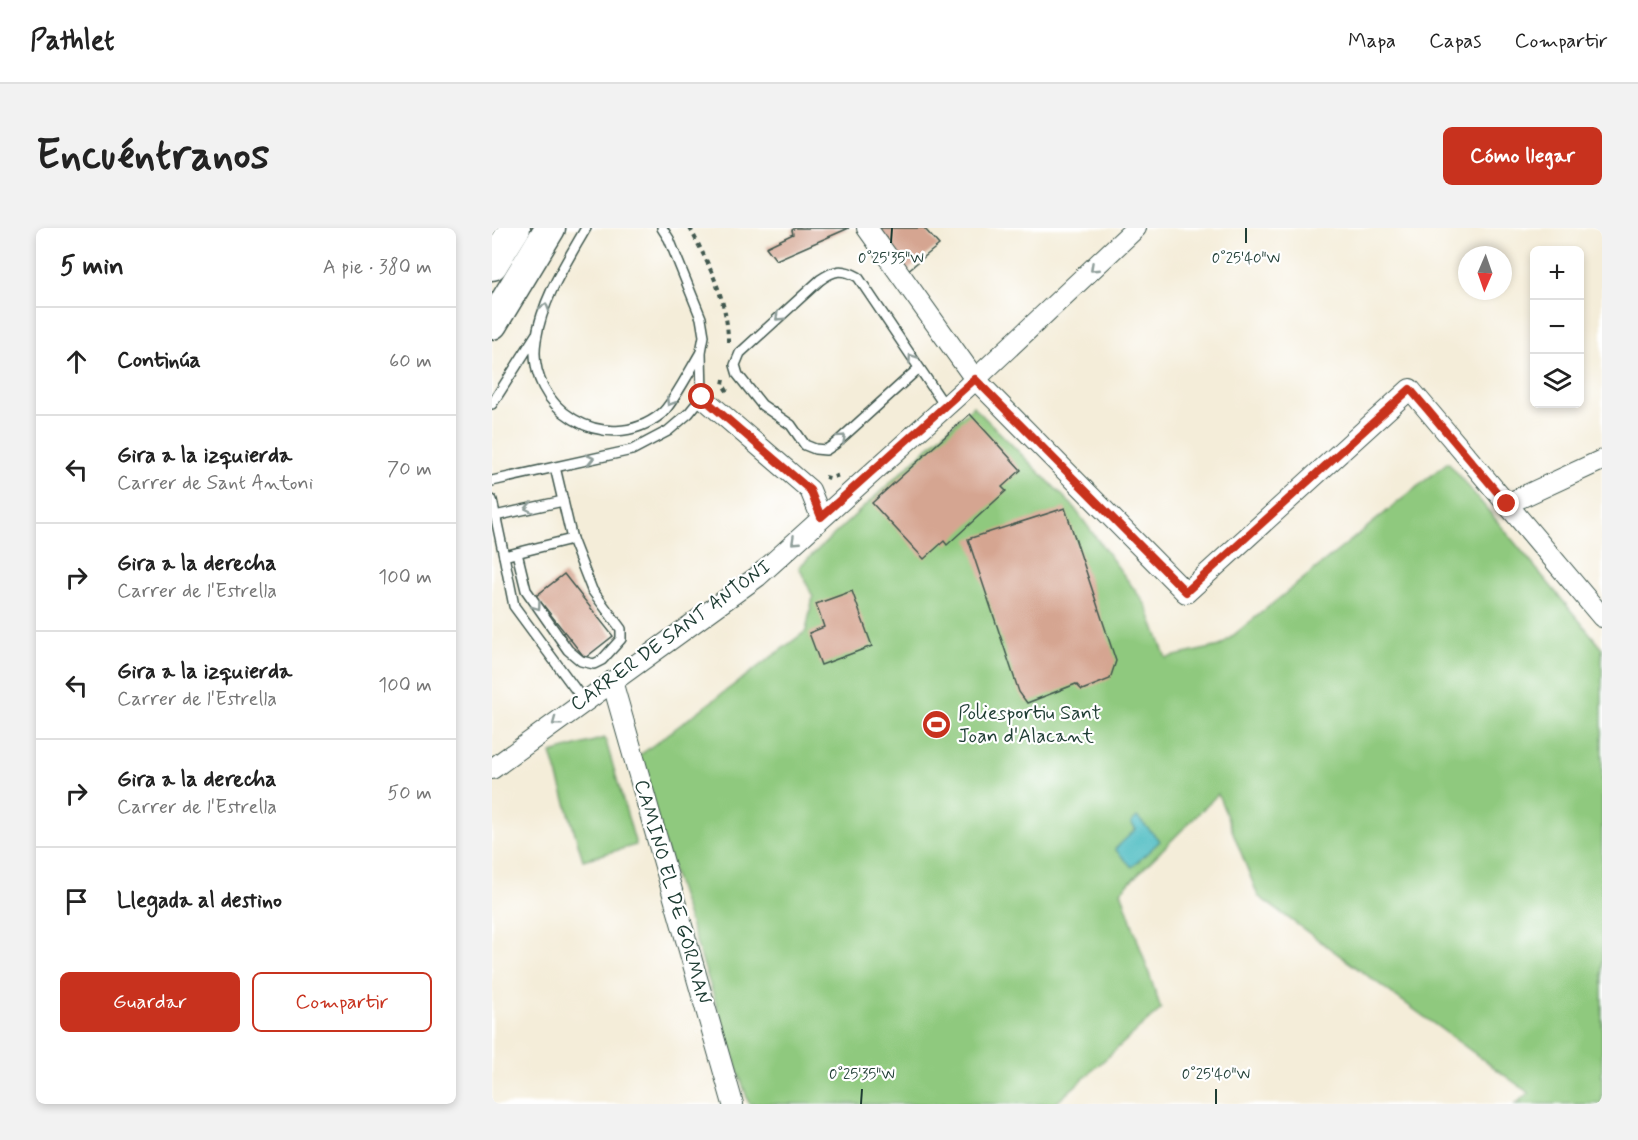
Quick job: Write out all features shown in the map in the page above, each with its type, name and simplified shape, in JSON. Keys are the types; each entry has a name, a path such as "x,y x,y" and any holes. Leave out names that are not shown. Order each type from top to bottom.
{"main road":[{"path":"492,265 515,228"},
{"path":"492,324 550,228"}],"street":[{"path":"867,228 975,379 1186,592 1410,389 1602,617"},
{"name":"CARRER DE SANT ANTONI","path":"492,769 757,577 1137,228"},
{"path":"702,397 810,490 821,517"},
{"path":"1507,504 1602,460"},
{"name":"CAMINO EL DE GORMAN","path":"612,681 733,1104"}],"lane":[{"path":"586,228 551,288 535,341 536,372 549,398 572,419 602,431 635,429 663,413 701,352"},
{"path":"492,481 632,450 668,431 689,413 702,397 701,352 704,336 701,318 662,228"},
{"path":"919,368 826,450 805,445 790,425 762,405 738,375 735,364 740,353 820,280 834,270 847,271 858,277 945,406"},
{"path":"492,404 538,330"},
{"path":"517,553 526,590 568,650 581,661 594,664 602,660 621,639 621,629 592,590 572,539 555,467"},
{"path":"492,500 514,606 584,701"},
{"path":"495,516 563,501"},
{"path":"504,556 572,539"}],"green space":[{"name":"Poliesportiu Sant Joan d'Alacant","path":"973,406 1072,505 1146,605 1166,658 1220,646 1448,462 1602,648 1602,1104 1515,1104 1529,1093 1258,896 1218,794 1121,891 1161,1009 1055,1104 749,1104 636,758 806,631 813,597 799,567"},
{"path":"605,738 636,845 583,860 551,753"}],"water":[{"path":"1137,817 1160,841 1132,867 1115,849 1136,829 1131,823"}],"building":[{"path":"795,228 849,228 776,260 766,247 793,234 792,230"},
{"path":"874,228 924,228 939,245 907,271"},
{"path":"970,414 1021,470 1002,487 1006,491 947,545 944,541 924,559 872,503"},
{"path":"1065,508 1116,661 1110,679 1082,690 1076,684 1027,703 1019,692 968,539"},
{"path":"564,574 613,636 585,658 536,596"},
{"path":"852,591 872,646 821,665 809,633 824,627 816,604"}],"place":[{"name":"Poliesportiu Sant Joan d'Alacant","path":"937,725"}],"route":[{"path":"702,397 810,490 821,517 975,379 1186,592 1410,389 1507,504"}]}
